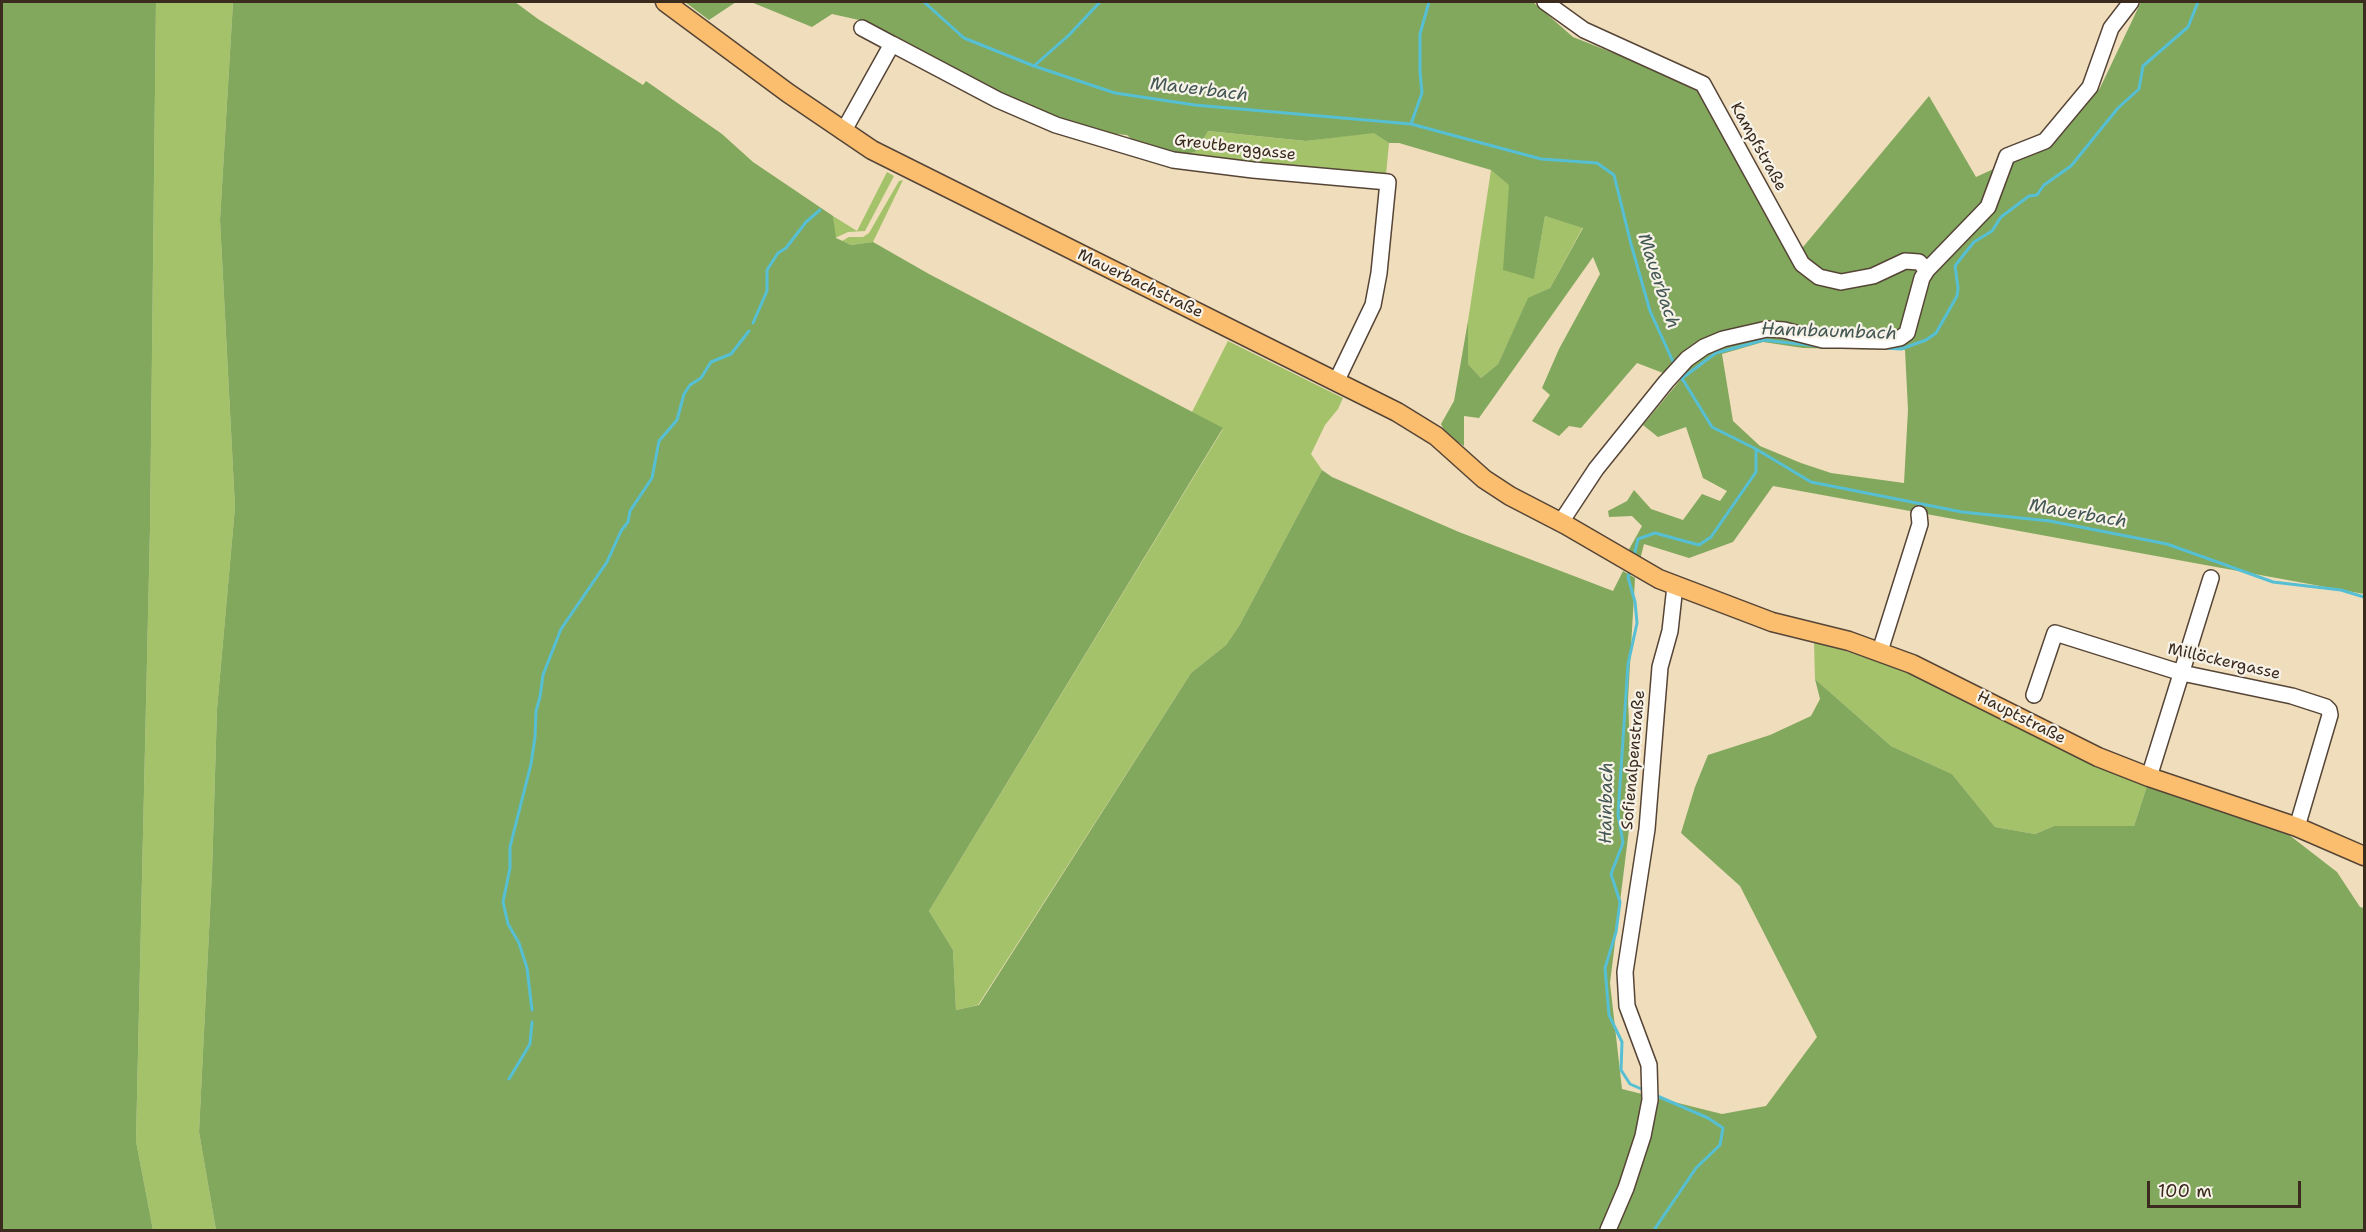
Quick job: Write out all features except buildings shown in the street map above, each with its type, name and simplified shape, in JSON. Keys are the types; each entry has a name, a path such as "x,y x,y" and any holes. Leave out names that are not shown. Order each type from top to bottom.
{"main road":[{"name":"Mauerbachstraße","path":"665,2 843,132 887,159 1418,424 1443,442 1496,488 1675,586"},
{"name":"Hauptstraße","path":"1675,586 1772,622 1880,651 1954,684 2098,757 2149,777 2296,827 2364,856"}],"street":[{"name":"Kampfstraße","path":"1545,2 1584,30 1703,84 1802,264 1819,277 1841,282 1873,276 1905,261 1919,262 1927,270"},
{"path":"1560,522 1596,469 1666,382 1687,359 1704,347 1723,339 1767,328 1823,340 1884,341 1900,338 1907,333 1927,270 1988,207 2007,156 2045,141 2090,87 2111,28 2131,2"},
{"name":"Greutberggasse","path":"861,28 998,100 1056,125 1173,160 1253,170 1388,182 1379,273 1373,305 1336,382"},
{"path":"843,132 892,44"},
{"path":"1880,651 1920,524 1919,514"},
{"path":"2149,777 2211,578"},
{"name":"Sofienalpenstraße","path":"1608,1230 1626,1188 1650,1100 1647,1056 1635,1031 1628,1006 1625,972 1647,829 1660,667 1672,619 1675,586"},
{"name":"Millöckergasse","path":"2034,695 2055,633 2182,673 2292,696 2329,710 2330,715 2296,827"}],"green space":[{"path":"2,2 156,2 150,529 136,1141 153,1230 2,1230"},
{"path":"156,2 233,2 220,220 235,507 217,709 212,872 199,1132 216,1230 153,1230 136,1141 150,529"},
{"path":"233,2 515,2 643,85 646,81 722,134 753,162 833,216 836,238 851,245 873,242 929,274 1223,428 929,911 953,950 956,1010 979,1005 1191,673 1226,645 1239,626 1322,470 1332,477 1459,532 1613,591 1623,571 1635,578 1628,699 1632,805 1610,983 1622,1089 1722,1114 1766,1106 1817,1037 1740,886 1681,833 1695,787 1708,755 1770,735 1811,716 1820,699 1815,679 1891,746 1952,774 1995,827 2035,834 2054,826 2134,826 2148,783 2284,831 2337,872 2360,907 2364,908 2364,1230 216,1230 199,1132 212,872 217,709 235,507 220,220"},
{"path":"685,2 736,2 709,20"},
{"path":"751,2 1533,2 1573,37 1699,87 1793,259 1929,96 1976,177 2057,140 2100,88 2141,2 2364,2 2364,594 1773,486 1733,542 1689,558 1644,544 1640,560 1627,553 1642,526 1632,516 1609,517 1608,511 1627,501 1634,490 1651,509 1683,520 1702,494 1720,501 1727,491 1703,478 1686,427 1658,437 1643,425 1686,373 1679,361 1663,373 1637,363 1581,428 1569,426 1559,436 1532,421 1550,395 1542,388 1559,349 1600,274 1593,257 1479,418 1464,416 1464,446 1446,434 1441,424 1454,401 1468,321 1468,364 1481,378 1498,364 1528,298 1550,288 1583,228 1545,216 1534,279 1503,270 1509,185 1491,170 1399,143 1389,143 1374,133 1306,141 1208,131 1195,152 1175,157 1139,146 1127,135 1104,133 1045,115 963,76 859,20 832,14 812,27","holes":["1763,342 1803,348 1905,350 1908,410 1904,483 1831,473 1801,463 1760,446 1733,421 1722,354"]},
{"path":"1207,131 1306,141 1374,132 1389,143 1386,175 1175,157 1195,152"},
{"path":"1491,170 1509,184 1534,278 1545,216 1583,227 1550,288 1528,299 1498,364 1481,378 1468,364 1468,321"},
{"path":"887,172 894,176 865,231 848,232 835,238 833,216 857,231"},
{"path":"903,180 873,242 851,245 842,241 849,237 863,237 869,233 899,181"},
{"path":"1228,341 1343,398 1338,409 1325,425 1311,454 1322,470 1239,626 1226,645 1191,673 978,1005 956,1010 953,950 929,911 1223,429 1192,412"},
{"path":"1814,641 1927,677 2148,783 2134,826 2054,826 2035,834 1995,827 1952,774 1891,746 1815,679"}],"waterway":[{"name":"Mauerbach","path":"924,2 964,38 1034,66 1115,93 1195,105 1411,124 1541,159 1597,163 1614,175 1650,311 1675,366"},
{"path":"1035,65 1069,35 1100,2"},
{"path":"1411,124 1422,93 1420,34 1429,2"},
{"name":"Hannbaumbach","path":"1884,348 1901,349 1926,340 1936,333 1957,296 1955,266 1965,253 1974,242 1992,231 2001,217 2029,196 2037,195 2044,185 2071,166 2118,108 2139,89 2143,66 2188,27 2198,2"},
{"path":"753,323 767,291 767,270 778,253 786,248 806,222 820,210"},
{"path":"532,1010 527,968 519,943 508,924 503,902 510,868 510,847 531,764 536,711 543,675 561,629 607,562 621,531 628,522 630,511 652,478 659,441 677,420 684,394 690,385 701,378 711,362 731,354 749,331"},
{"name":"Hannbaumbach","path":"1681,379 1716,353 1764,340 1817,346"},
{"name":"Mauerbach","path":"1680,375 1712,427 1756,449 1811,482 1962,512 2050,521 2167,544 2273,582 2341,590 2364,597"},
{"name":"Hainbach","path":"1634,556 1638,539 1655,533 1699,545 1711,537 1756,472 1756,449"},
{"name":"Hainbach","path":"1630,571 1628,577 1635,602 1637,623 1628,664 1618,814 1623,843 1611,874 1620,902 1616,932 1605,968 1609,1015 1622,1042 1621,1070 1630,1084 1646,1091"},
{"path":"509,1079 530,1044 532,1022"},
{"name":"Hainbach","path":"1654,1230 1696,1168 1720,1145 1723,1128 1708,1118 1655,1095"}]}
